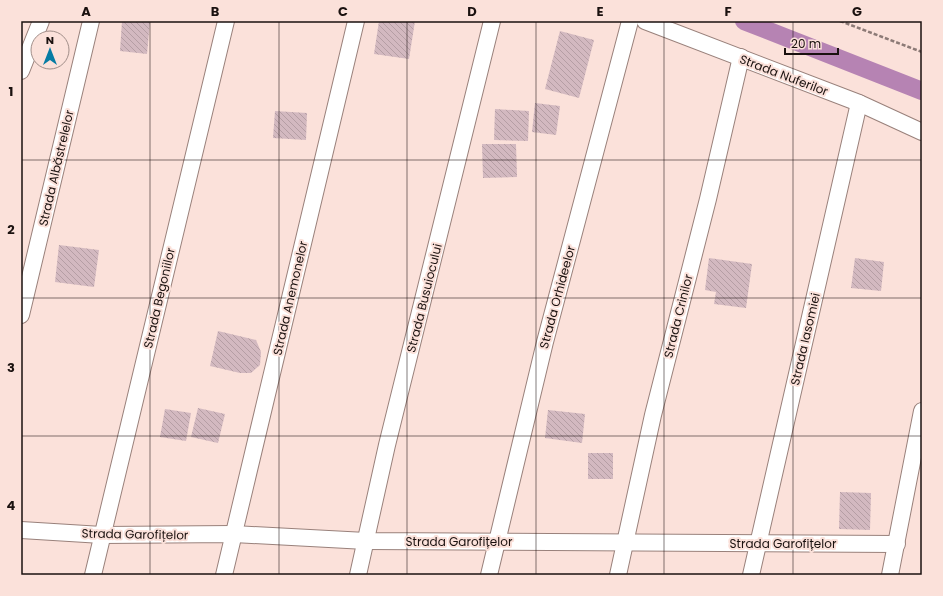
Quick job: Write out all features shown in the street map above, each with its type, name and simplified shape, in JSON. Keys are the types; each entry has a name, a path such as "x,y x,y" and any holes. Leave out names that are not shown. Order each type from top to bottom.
{"street":[{"path":"21,70 41,21"},
{"name":"Strada Albăstrelelor","path":"21,315 91,21"},
{"name":"Strada Begoniilor","path":"93,575 226,21"},
{"name":"Strada Anemonelor","path":"224,575 356,21"},
{"name":"Strada Busuiocului","path":"358,575 387,445 492,21"},
{"name":"Strada Orhideelor","path":"489,575 545,342 630,21"},
{"name":"Strada Nuferilor","path":"645,21 858,104 922,132"},
{"name":"Strada Crinilor","path":"618,575 653,415 708,199 740,57"},
{"name":"Strada Iasomiei","path":"751,575 858,104"},
{"path":"890,575 922,411"},
{"name":"Strada Garofițelor","path":"21,530 102,535 234,534 366,541 498,540 897,544"}],"path":[{"path":"840,21 922,52"}],"building":[{"path":"122,21 150,21 147,54 120,51"},
{"path":"379,21 415,21 409,59 374,54"},
{"path":"560,31 594,40 579,98 545,89"},
{"path":"535,103 560,106 556,135 532,132"},
{"path":"495,109 529,111 528,141 494,140"},
{"path":"275,111 307,113 306,140 273,138"},
{"path":"482,144 516,144 517,177 483,178"},
{"path":"59,245 99,250 94,287 55,282"},
{"path":"709,258 752,264 746,308 714,304 716,292 705,290"},
{"path":"855,258 884,262 881,291 851,288"},
{"path":"218,331 256,340 261,352 260,365 251,373 240,373 210,366"},
{"path":"198,408 225,414 218,443 191,437"},
{"path":"165,409 191,413 186,441 160,437"},
{"path":"548,410 585,414 582,443 545,438"},
{"path":"588,453 613,453 613,479 588,479"},
{"path":"840,492 871,493 870,530 839,529"}],"waterway":[{"path":"744,21 922,91"}]}
